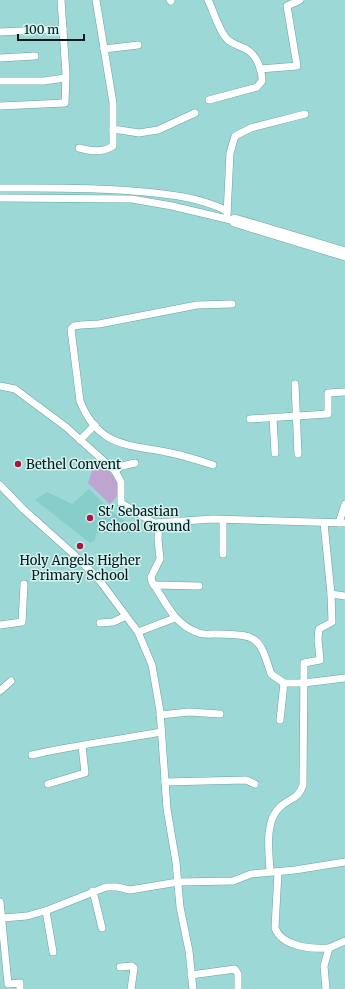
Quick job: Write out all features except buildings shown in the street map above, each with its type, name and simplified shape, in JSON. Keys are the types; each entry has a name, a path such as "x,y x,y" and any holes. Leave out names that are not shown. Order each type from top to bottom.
{"street":[{"path":"0,106 64,103 65,78 61,0"},
{"path":"79,148 92,151 106,150 113,146 112,103 96,0"},
{"path":"208,0 222,32 228,40 250,52 260,69 262,81 257,87 209,100"},
{"path":"260,69 297,66 287,6 300,0"},
{"path":"0,32 63,29"},
{"path":"104,49 138,45"},
{"path":"0,58 35,56"},
{"path":"0,81 44,81 65,78"},
{"path":"113,129 139,133 158,130 195,113"},
{"path":"305,114 251,128 235,136 230,154 227,211 229,219 234,223 345,257"},
{"path":"0,188 78,187 156,192 212,203 227,211"},
{"path":"0,198 132,199 172,206 229,219 235,218 345,251"},
{"path":"214,465 168,452 121,444 110,440 95,425 80,401 72,330 74,326 99,324 197,304 232,304"},
{"path":"295,384 295,416 298,454"},
{"path":"0,386 15,388 66,427 115,471 121,482 121,503 154,523 223,520 342,523 345,504"},
{"path":"250,419 328,414 328,392 345,392"},
{"path":"273,418 275,453"},
{"path":"80,440 95,425"},
{"path":"115,471 122,466 135,463"},
{"path":"0,485 23,509 79,559 100,581 138,632 152,666 160,715 165,782 180,907 190,950 193,989"},
{"path":"223,520 223,554"},
{"path":"270,871 268,832 277,810 297,796 303,785 304,663 320,660 318,639 319,629 332,622 331,594 324,522"},
{"path":"159,523 158,539 160,559 152,577 154,585 175,618 199,633 241,635 256,641 263,649 271,674 284,683 304,683 345,678"},
{"path":"0,625 22,622 24,584"},
{"path":"154,585 199,586"},
{"path":"331,594 345,596"},
{"path":"100,623 113,622 126,616"},
{"path":"138,632 175,618"},
{"path":"0,691 11,681"},
{"path":"280,720 284,683"},
{"path":"160,715 189,712 220,714"},
{"path":"32,755 77,745 82,746 161,732"},
{"path":"48,784 85,773 82,746"},
{"path":"165,782 246,780 255,784"},
{"path":"3,918 27,916 106,887 117,886 130,890 178,882 233,882 251,874 270,871 278,872 345,862"},
{"path":"278,872 275,928 277,935 282,939 311,949 329,948 345,941"},
{"path":"93,891 102,928"},
{"path":"0,902 3,918 8,984 20,983 20,989"},
{"path":"46,910 53,952"},
{"path":"326,989 324,966 329,948"},
{"path":"120,967 132,966 134,968 131,989"},
{"path":"191,975 235,969 238,974 238,989"}],"shaded area":[{"path":"96,460 108,470 119,483 117,496 110,504 88,483"},
{"name":"St' Sebastian School Ground","path":"89,489 111,511 142,533 96,533 95,540 90,543 35,500 47,492 72,504"}],"place":[{"name":"Bethel Convent","path":"18,464"},
{"name":"St' Sebastian School Ground","path":"90,518"},
{"name":"Holy Angels Higher Primary School","path":"80,546"}]}
